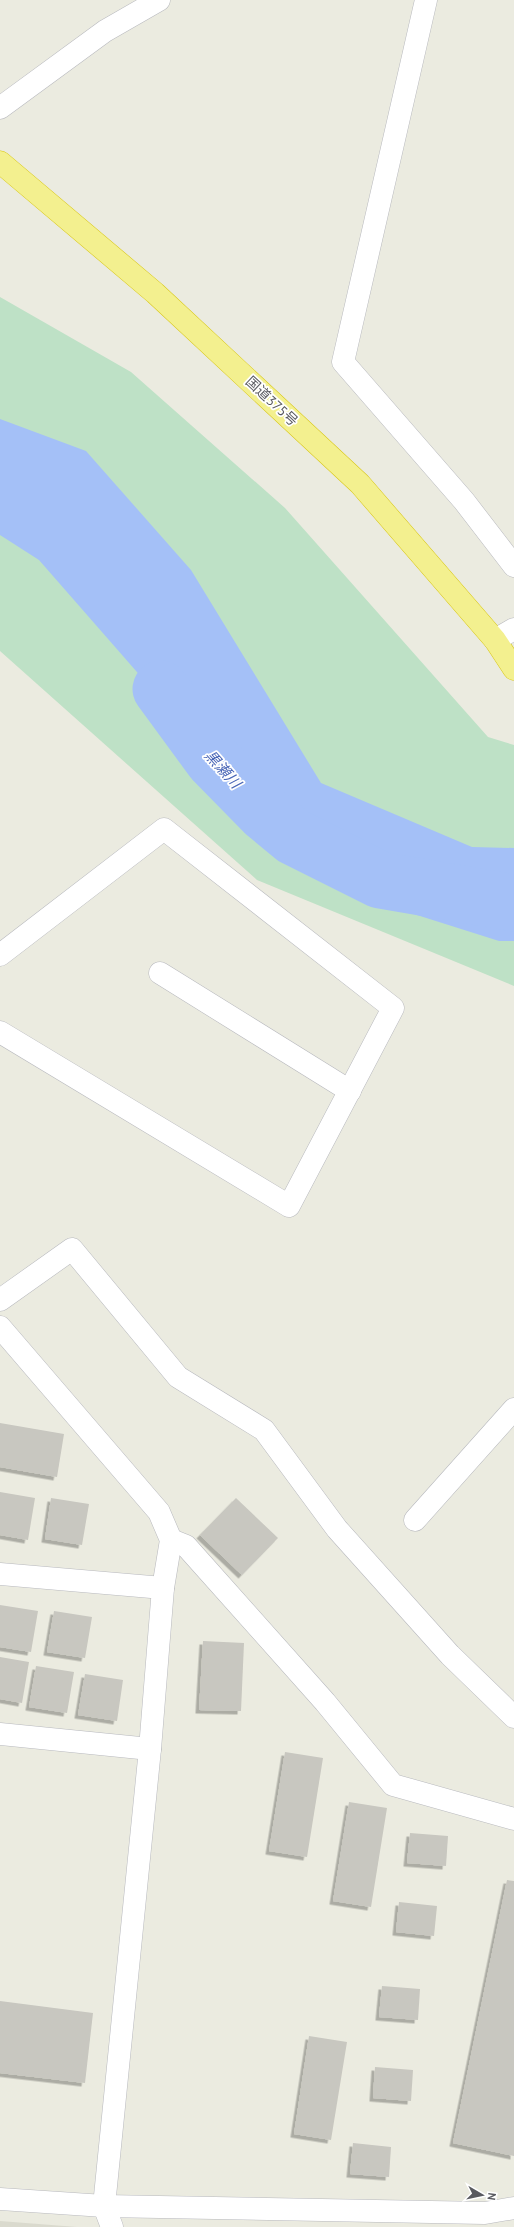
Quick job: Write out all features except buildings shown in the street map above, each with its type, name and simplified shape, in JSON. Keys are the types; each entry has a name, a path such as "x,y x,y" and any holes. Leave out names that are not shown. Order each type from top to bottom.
{"highway":[{"name":"国道375号","path":"0,162 155,293 360,484 495,640 514,669"}],"street":[{"path":"0,108 105,31 160,0"},
{"path":"426,0 343,362 464,501 514,566"},
{"path":"495,640 514,629"},
{"path":"0,955 164,829 393,1008 289,1206 0,1032"},
{"path":"160,973 350,1091"},
{"path":"0,1300 72,1249 178,1377 264,1430 338,1529 450,1655 514,1717"},
{"path":"0,1327 159,1512 171,1540 163,1588 150,1749 104,2206 112,2227"},
{"path":"415,1520 514,1409"},
{"path":"171,1540 186,1546 325,1702 393,1785 514,1819"},
{"path":"0,1574 163,1588"},
{"path":"0,1734 150,1749"},
{"path":"0,2198 104,2206 485,2213 514,2208"}],"shaded area":[{"path":"0,2221 77,2227 0,2227"}],"green space":[{"path":"0,297 131,372 285,508 488,737 514,745 514,986 257,880 0,651"}],"water":[{"path":"0,419 86,451 191,570 321,783 472,847 514,848 514,941 499,941 379,903 220,767 39,560 0,535"}],"waterway":[{"name":"黒瀬川","path":"161,689 213,760 265,813 294,837 380,880 514,903"}]}
